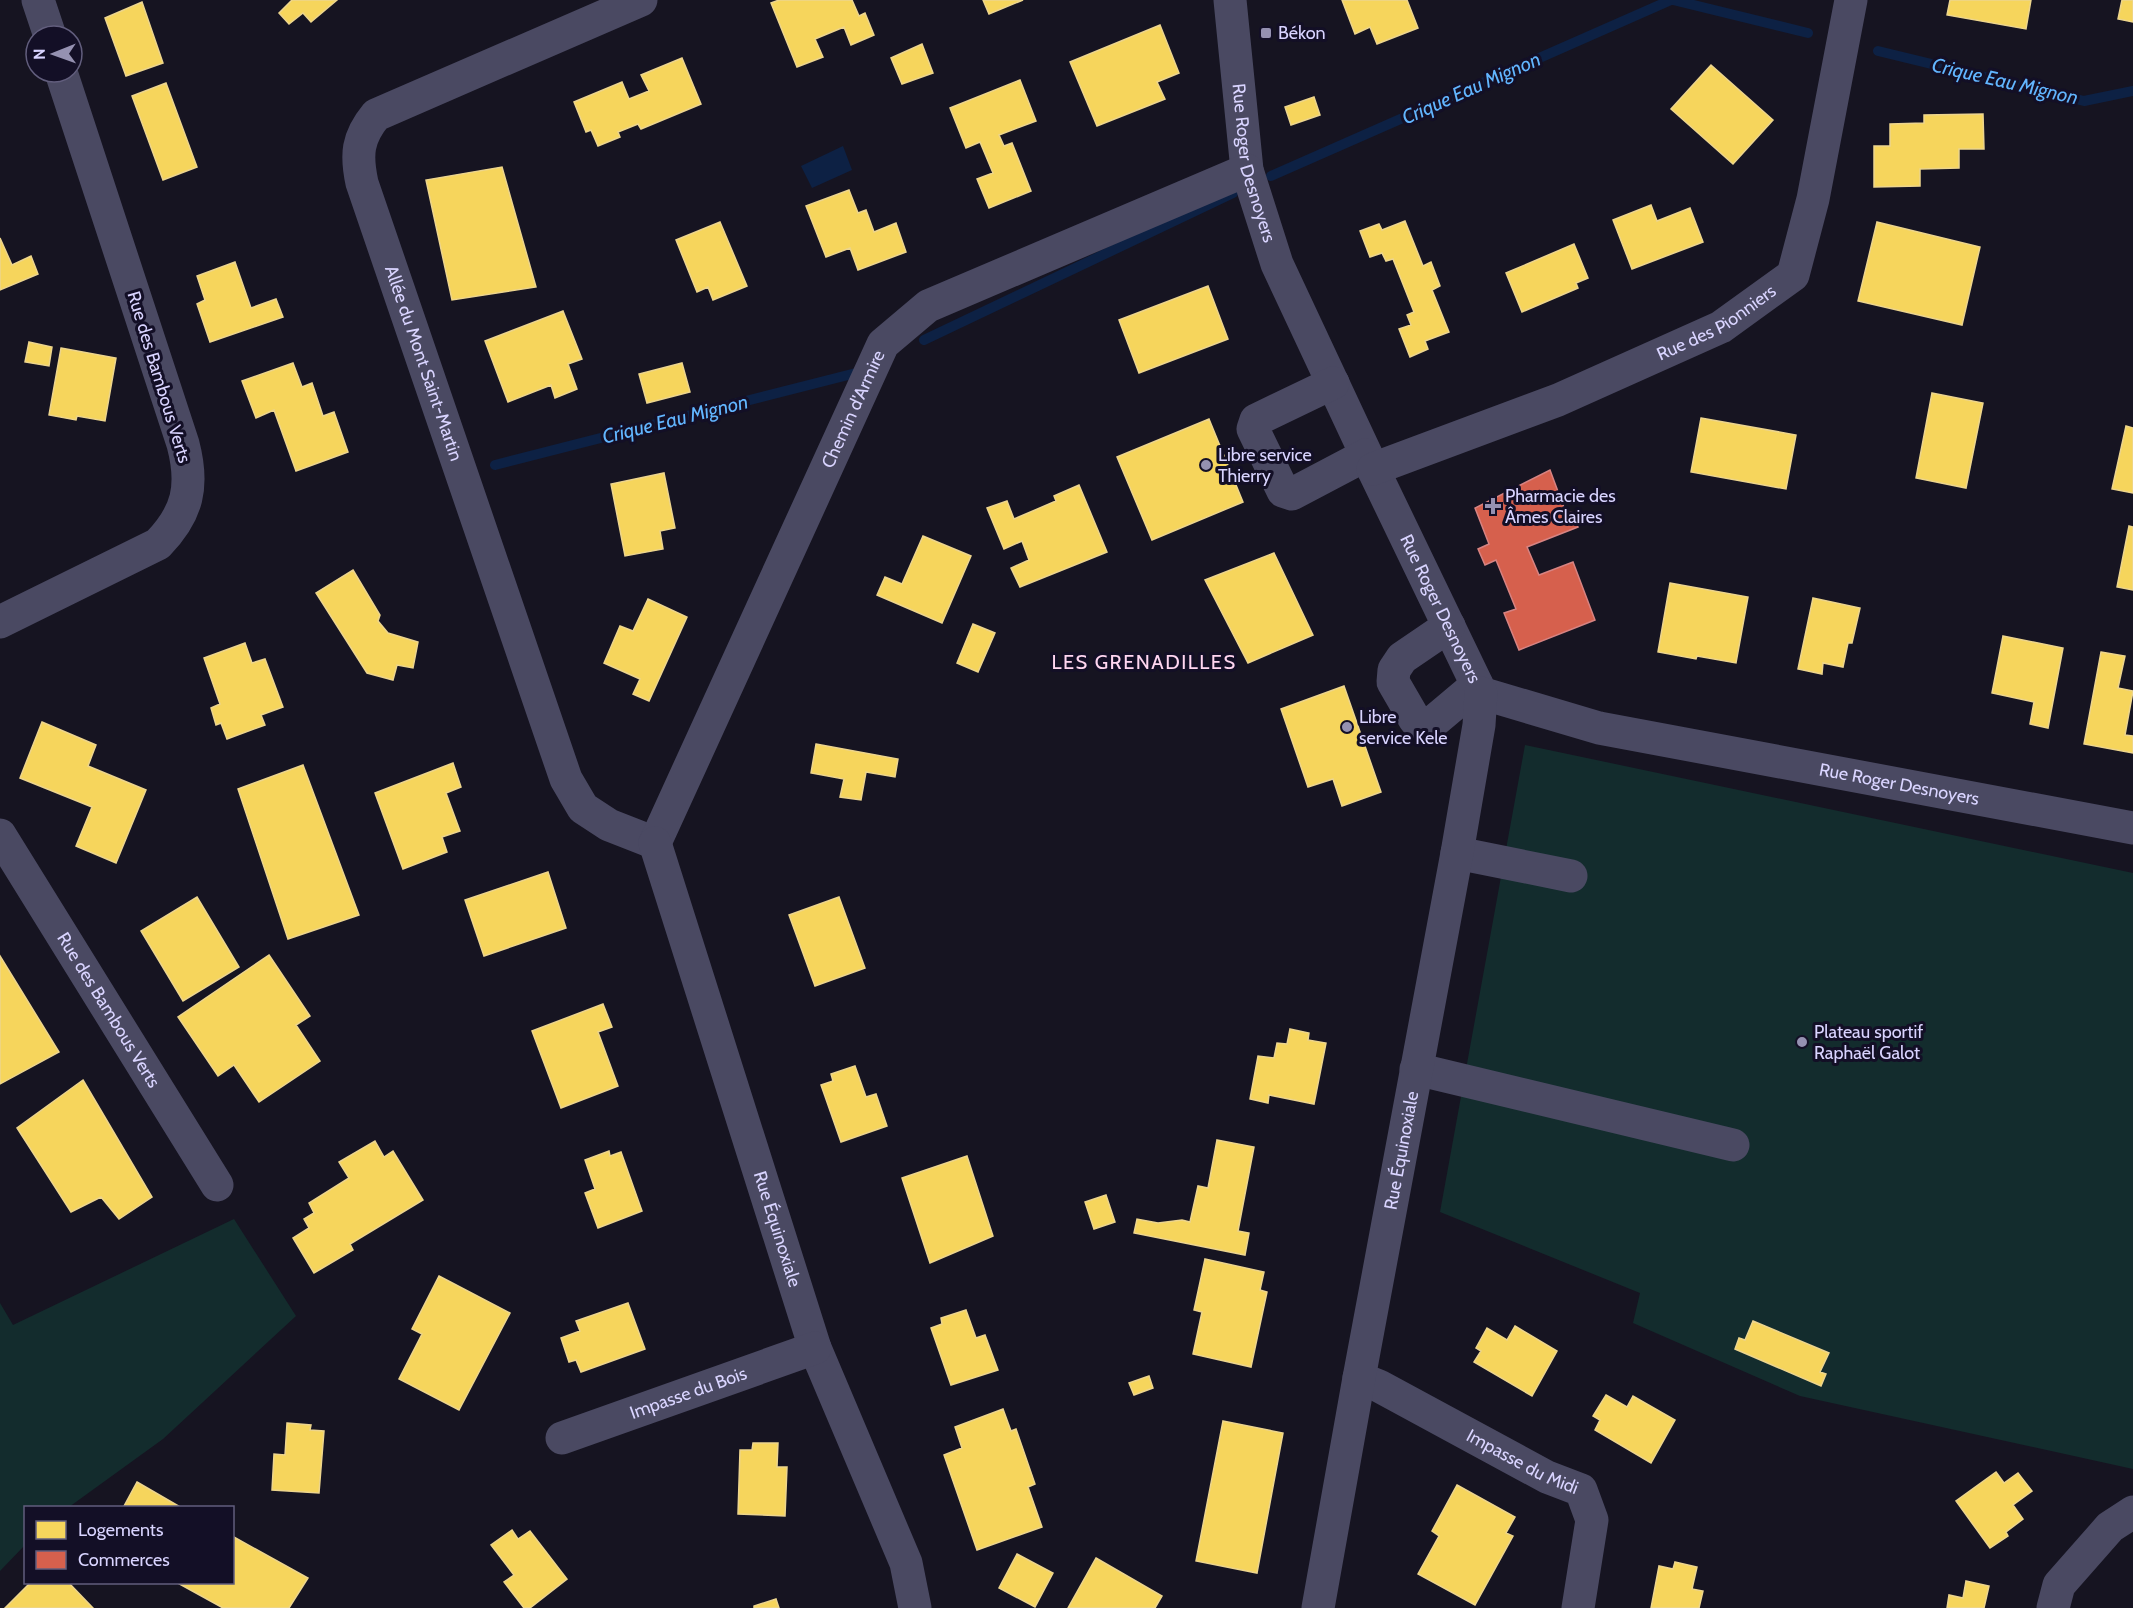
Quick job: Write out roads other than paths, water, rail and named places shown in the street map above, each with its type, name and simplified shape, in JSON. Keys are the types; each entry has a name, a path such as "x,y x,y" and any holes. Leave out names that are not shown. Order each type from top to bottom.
{"street":[{"path":"38,0 46,24"},
{"name":"Allée du Mont Saint-Martin","path":"641,0 376,115 364,131 359,145 359,169 566,779 583,808 609,825 655,843"},
{"name":"Rue Roger Desnoyers","path":"1230,0 1247,170 1276,264 1479,689 1599,728 2133,828"},
{"name":"Rue des Pionniers","path":"1333,383 1256,420 1254,429 1283,490 1292,494 1369,462 1558,400 1721,327 1793,275 1814,199 1851,0"},
{"name":"Rue des Bambous Verts","path":"0,622 158,544 177,523 187,493 187,467 183,444 65,84"},
{"name":"Chemin d'Armire","path":"655,843 884,344 928,306 1247,170"},
{"path":"1449,626 1402,658 1394,670 1393,681 1414,720 1423,724 1433,722 1479,689"},
{"name":"Rue Équinoxiale","path":"1318,1608 1457,853 1479,725 1479,689"},
{"name":"Rue des Bambous Verts","path":"0,835 217,1185"},
{"name":"Rue Équinoxiale","path":"655,843 815,1348 906,1563 915,1608"},
{"path":"1457,853 1571,876"},
{"path":"1416,1069 1732,1145"},
{"name":"Impasse du Bois","path":"562,1438 815,1348"},
{"name":"Impasse du Midi","path":"1359,1378 1379,1386 1547,1477 1581,1490 1592,1520 1578,1608"},
{"path":"2054,1608 2059,1585 2110,1527 2133,1512"}],"water":[{"path":"843,146 852,170 812,188 801,166"}],"waterway":[{"name":"Crique Eau Mignon","path":"1271,176 1671,0"},
{"name":"Crique Eau Mignon","path":"1673,0 1808,33"},
{"name":"Crique Eau Mignon","path":"1878,51 2084,101 2133,91"},
{"name":"Crique Eau Mignon","path":"924,340 1233,193"},
{"name":"Crique Eau Mignon","path":"495,465 856,373"}],"place":[{"name":"Békon","path":"1266,33"},
{"name":"Libre service Thierry","path":"1206,465"},
{"name":"Pharmacie des Âmes Claires","path":"1493,506"},
{"name":"Libre service Kele","path":"1347,727"},
{"name":"Plateau sportif Raphaël Galot","path":"1802,1042"}],"district":[{"name":"LES GRENADILLES","path":"1144,662"}]}
